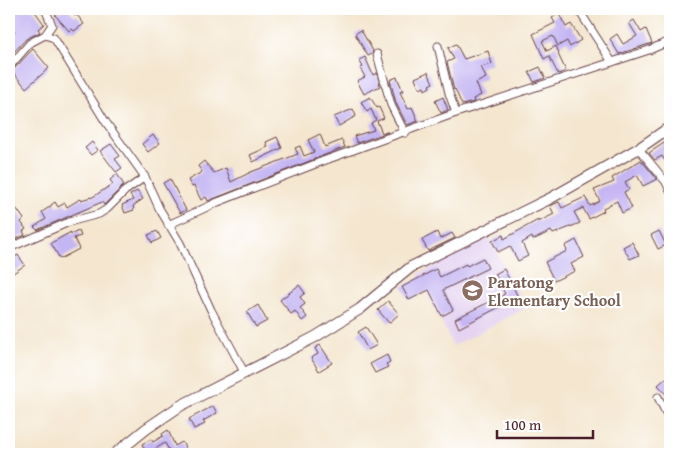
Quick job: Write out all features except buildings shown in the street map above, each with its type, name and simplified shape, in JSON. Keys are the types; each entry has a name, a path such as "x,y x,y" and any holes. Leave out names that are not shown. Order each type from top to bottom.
{"street":[{"path":"9,67 30,43 45,35 51,28 52,25 45,9"},
{"path":"578,9 612,62"},
{"path":"45,35 54,38 105,121 145,177 150,191 193,269 244,372"},
{"path":"168,225 218,202 323,161 456,113 670,42"},
{"path":"438,46 449,93 456,113"},
{"path":"378,54 391,105 405,133"},
{"path":"115,454 128,450 180,406 315,337 360,310 411,267 551,198 638,149 670,127"},
{"path":"638,149 666,182 670,191"},
{"path":"9,248 69,222 100,214 129,188 145,177"},
{"path":"658,397 670,418"}],"shaded area":[{"name":"Paratong Elementary School","path":"489,238 526,308 453,346 418,274"}],"place":[{"name":"Paratong Elementary School","path":"472,291"}]}
